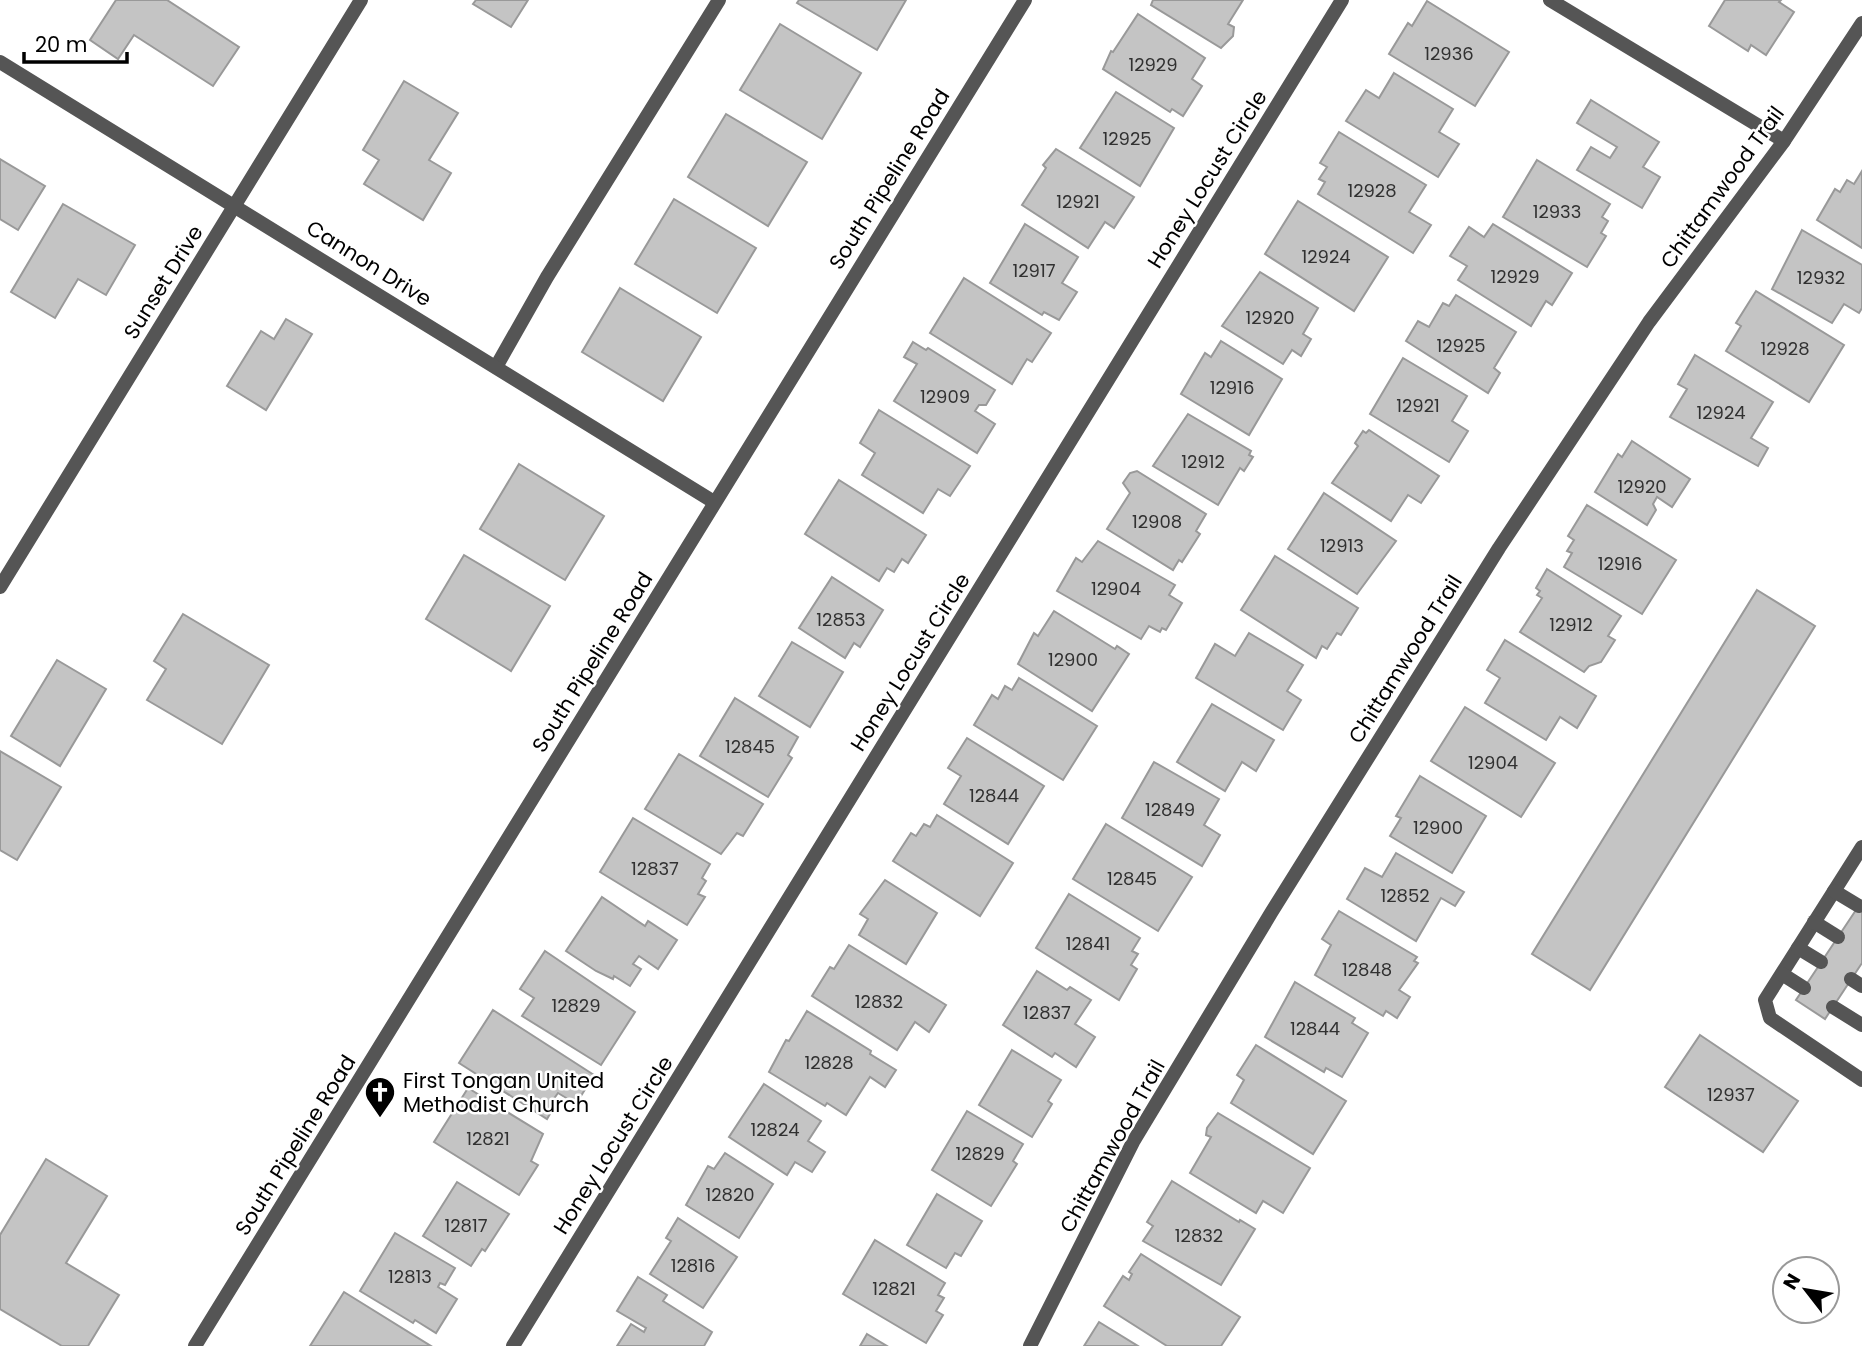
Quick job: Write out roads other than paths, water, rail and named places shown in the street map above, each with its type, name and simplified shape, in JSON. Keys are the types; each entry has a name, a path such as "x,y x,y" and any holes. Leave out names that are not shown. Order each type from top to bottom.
{"street":[{"name":"Sunset Drive","path":"0,587 361,0"},
{"path":"496,367 547,276 719,0"},
{"name":"South Pipeline Road","path":"195,1346 1025,0"},
{"name":"Honey Locust Circle","path":"513,1346 1342,0"},
{"path":"1550,0 1784,141"},
{"name":"Chittamwood Trail","path":"1030,1346 1133,1142 1307,854 1499,548 1641,333 1784,141 1862,23"},
{"name":"Cannon Drive","path":"0,62 714,502"},
{"path":"1862,847 1856,869 1834,891 1765,1000 1770,1018 1862,1080"},
{"path":"1834,891 1859,906"},
{"path":"1814,922 1838,937"},
{"path":"1798,948 1821,962"},
{"path":"1782,974 1804,988"},
{"path":"1833,1007 1862,1025"}],"place":[{"name":"First Tongan United Methodist Church","path":"380,1119"}]}
